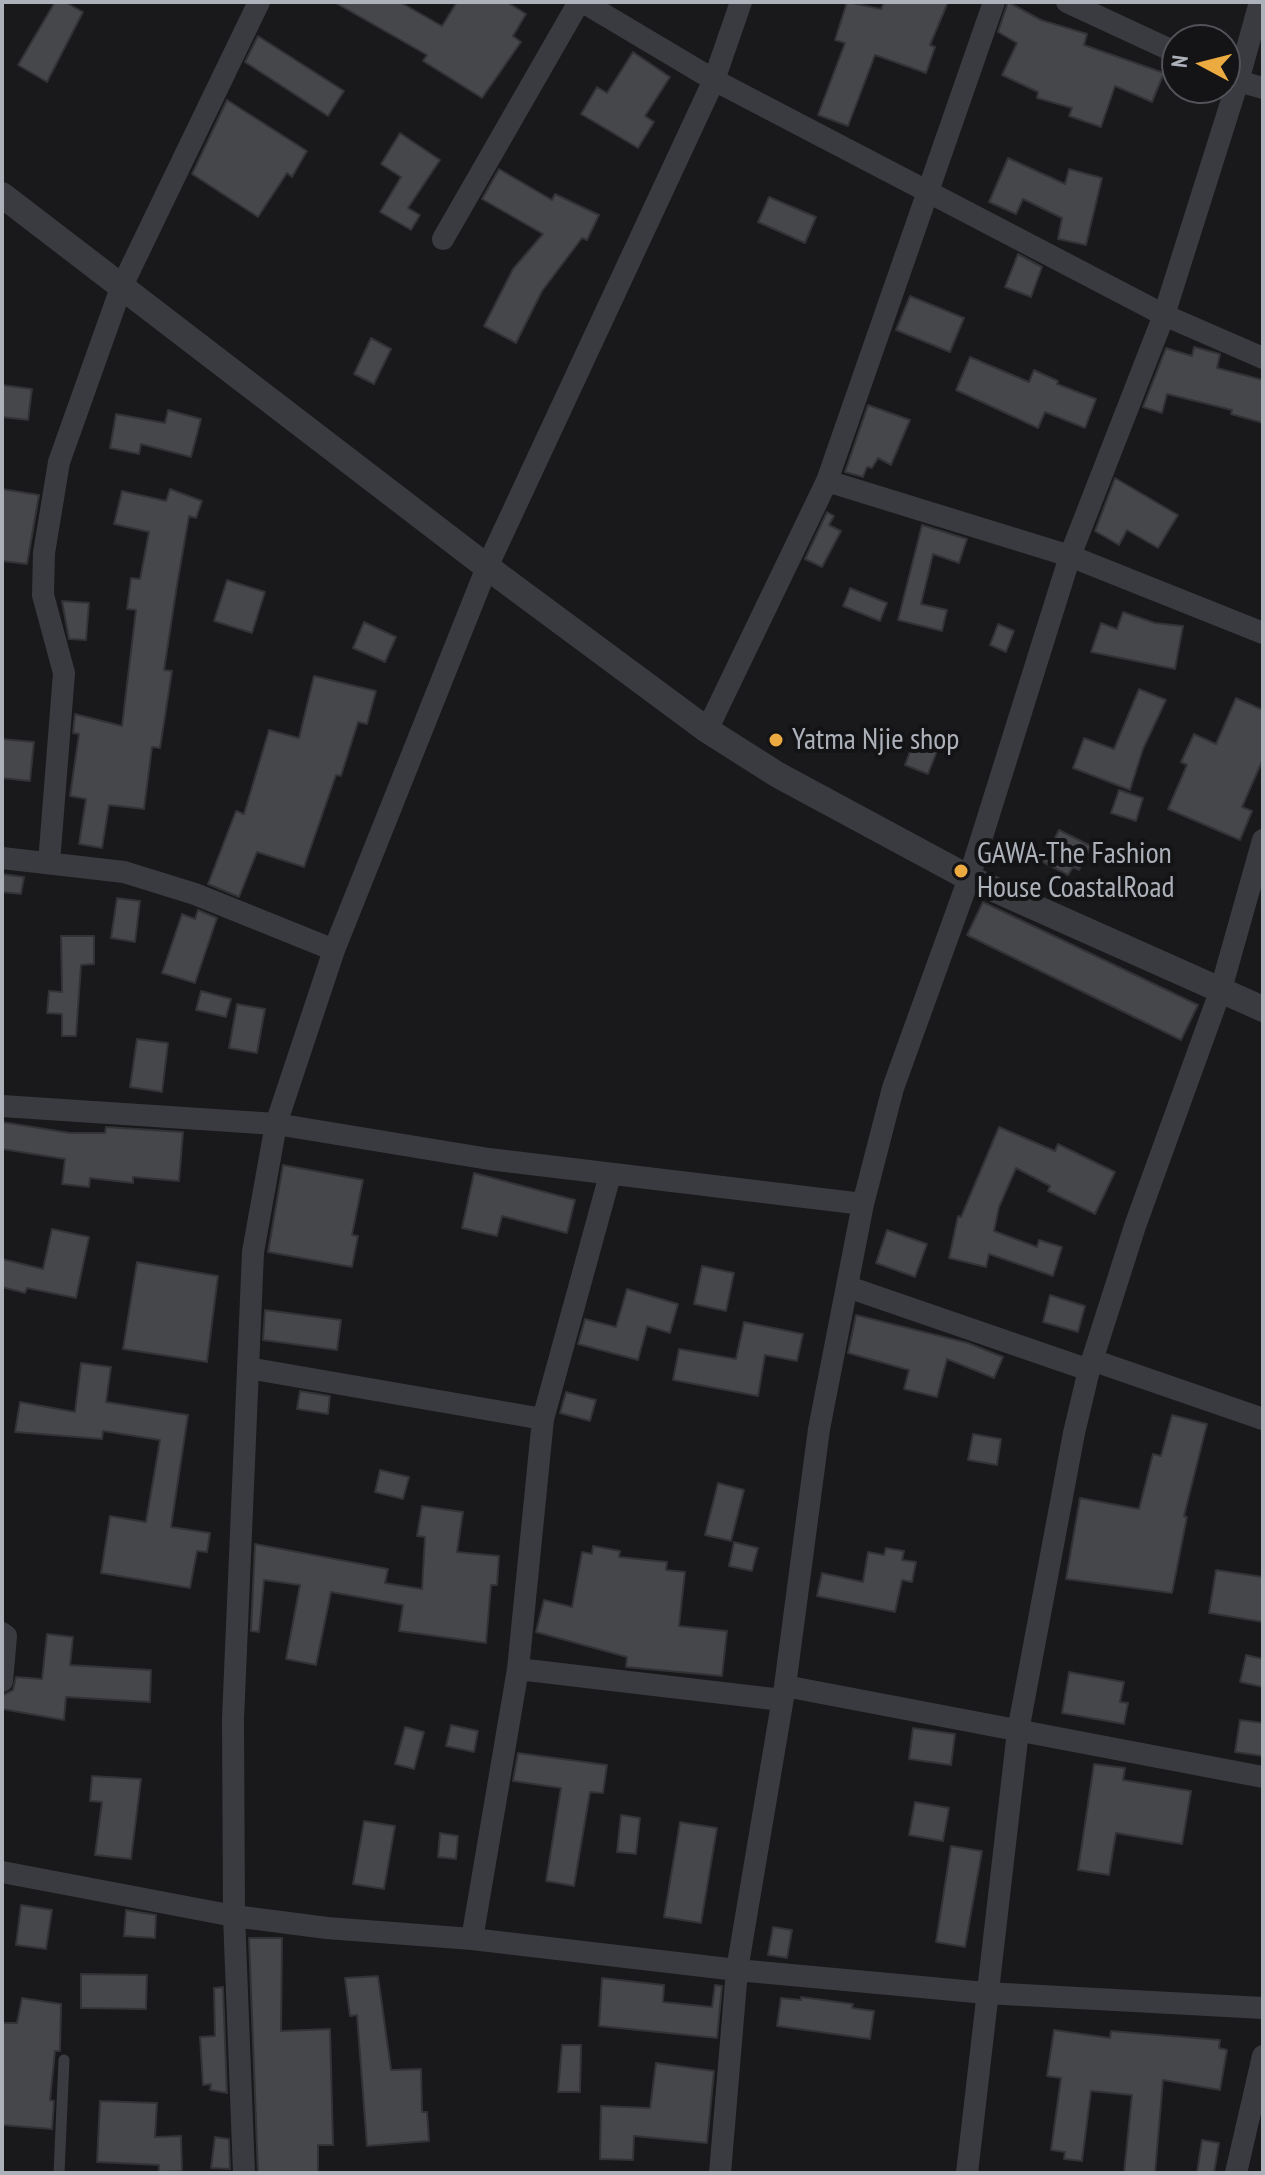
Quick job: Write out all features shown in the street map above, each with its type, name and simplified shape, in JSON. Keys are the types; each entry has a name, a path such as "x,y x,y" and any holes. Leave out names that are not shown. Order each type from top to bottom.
{"street":[{"path":"49,863 64,673 43,595 44,553 59,462 121,288 257,7 234,2"},
{"path":"443,239 581,2 714,80 931,190 1164,315 1263,358"},
{"path":"244,2173 234,1916 233,1719 253,1252 276,1124 334,950 487,567 714,80 741,2"},
{"path":"707,730 827,481 931,190 994,2"},
{"path":"1067,2 1161,46"},
{"path":"1241,52 1260,2"},
{"path":"1241,81 1263,88"},
{"path":"720,2173 737,1970 783,1693 819,1429 863,1204 893,1088 969,878 1070,556 1164,315 1224,104"},
{"path":"2,195 487,567 707,730 790,782 969,878 1263,1009"},
{"path":"827,481 1070,556 1263,633"},
{"path":"967,2173 1018,1731 1090,1365 1221,989 1263,840"},
{"path":"2,858 124,872 195,894 334,950"},
{"path":"2,1106 276,1124 610,1175 863,1204"},
{"path":"472,1939 518,1669 543,1419 610,1175"},
{"path":"848,1287 1263,1419"},
{"path":"248,1368 543,1419"},
{"path":"2,1633 6,1636 2,1681"},
{"path":"518,1669 783,1693 1018,1731 1263,1777"},
{"path":"2,1872 234,1916 327,1928 472,1939 737,1970 986,1993 1263,2008"},
{"path":"1236,2173 1263,2056"}],"lane":[{"path":"59,2173 64,2060"}],"building":[{"path":"55,2 65,2 83,12 47,82 18,65"},
{"path":"334,2 400,2 442,26 457,2 507,2 526,14 513,36 521,42 482,98 423,61 427,55"},
{"path":"847,2 881,9 884,2 948,2 930,45 935,47 926,73 875,55 848,126 818,115 845,43 835,40"},
{"path":"1008,2 1041,20 1087,34 1084,45 1161,72 1161,80 1152,102 1115,86 1101,127 1069,116 1072,108 1037,98 1038,92 1002,75 1017,43 998,32"},
{"path":"258,36 344,91 328,116 245,62"},
{"path":"633,52 670,77 645,116 654,122 638,148 581,114 597,87 607,93"},
{"path":"227,100 307,151 292,177 287,173 258,217 192,174"},
{"path":"400,133 440,160 408,208 420,215 411,230 380,212 401,177 381,164"},
{"path":"1008,158 1065,184 1069,169 1102,178 1086,245 1058,239 1062,218 1023,199 1016,214 989,202"},
{"path":"499,169 552,200 555,194 599,215 587,240 582,238 542,291 516,343 484,326 513,269 543,234 482,199"},
{"path":"769,197 816,217 805,243 758,222"},
{"path":"1018,254 1042,267 1031,297 1005,287"},
{"path":"910,296 964,318 950,352 896,330"},
{"path":"371,338 391,349 374,384 354,374"},
{"path":"1194,347 1220,354 1217,368 1263,380 1263,423 1231,414 1232,410 1167,394 1162,413 1143,407 1166,348 1192,356"},
{"path":"970,357 1029,382 1034,370 1058,381 1057,384 1096,399 1085,428 1045,412 1038,428 956,390"},
{"path":"2,385 32,389 28,420 2,417"},
{"path":"868,405 910,420 891,465 878,458 872,468 867,467 863,477 845,472"},
{"path":"168,410 201,419 191,457 141,444 139,454 110,448 116,414 165,423"},
{"path":"1115,478 1178,515 1158,548 1127,530 1119,545 1095,531"},
{"path":"2,489 39,495 27,564 2,561"},
{"path":"170,489 202,501 196,518 189,516 177,585 164,670 172,671 160,748 152,747 144,809 109,805 102,848 79,844 86,799 70,796 79,734 73,733 75,714 122,726 136,610 127,609 131,578 140,579 149,532 114,524 122,491 166,501"},
{"path":"827,512 834,516 829,525 841,531 822,567 805,559"},
{"path":"922,525 967,539 959,563 933,554 921,604 947,610 942,631 898,620"},
{"path":"227,580 265,592 252,633 214,621"},
{"path":"850,588 887,603 880,621 843,606"},
{"path":"62,601 89,603 86,640 69,639"},
{"path":"1123,612 1155,623 1183,626 1175,669 1091,652 1101,623 1117,629"},
{"path":"364,622 396,637 385,662 353,648"},
{"path":"998,624 1014,631 1006,652 990,645"},
{"path":"314,676 376,691 367,724 358,722 341,776 336,775 304,867 257,852 239,897 208,884 236,811 244,814 269,730 299,738"},
{"path":"1139,689 1166,700 1143,749 1130,790 1073,768 1084,738 1114,749"},
{"path":"1236,698 1263,710 1263,759 1242,807 1252,811 1240,840 1168,809 1187,765 1181,762 1194,734 1216,744"},
{"path":"2,739 34,742 30,781 2,778"},
{"path":"914,741 937,751 928,774 905,765"},
{"path":"1119,790 1143,798 1136,821 1111,813"},
{"path":"1059,830 1091,846 1079,870 1073,867 1068,875 1043,862"},
{"path":"2,874 24,877 21,894 2,892"},
{"path":"117,898 140,901 135,942 111,938"},
{"path":"983,902 1198,1005 1181,1040 967,935"},
{"path":"198,910 217,918 195,983 162,973 182,914 195,919"},
{"path":"61,936 94,936 94,964 81,965 76,1036 62,1036 62,1014 47,1013 49,991 62,992"},
{"path":"201,991 231,999 226,1017 196,1010"},
{"path":"237,1004 265,1009 257,1053 229,1048"},
{"path":"137,1039 168,1043 162,1092 130,1087"},
{"path":"2,1122 70,1133 105,1133 106,1127 183,1132 179,1181 133,1177 133,1183 90,1178 89,1187 62,1184 65,1159 2,1149"},
{"path":"999,1127 1055,1151 1058,1144 1115,1172 1095,1214 1048,1191 1050,1186 1016,1168 999,1207 994,1231 1037,1247 1039,1240 1062,1247 1053,1276 989,1254 986,1267 949,1258 958,1216 961,1217"},
{"path":"283,1165 363,1180 352,1235 358,1236 352,1267 268,1252"},
{"path":"474,1173 575,1200 567,1233 502,1216 497,1236 462,1228"},
{"path":"52,1229 89,1237 76,1298 27,1288 25,1293 2,1287 2,1259 43,1269"},
{"path":"887,1230 927,1244 915,1277 876,1263"},
{"path":"137,1262 218,1276 207,1362 123,1349"},
{"path":"702,1266 734,1273 726,1311 694,1304"},
{"path":"627,1289 678,1304 670,1333 647,1326 638,1360 578,1344 585,1319 616,1327"},
{"path":"1050,1295 1085,1306 1078,1332 1043,1322"},
{"path":"265,1310 341,1320 337,1350 263,1340"},
{"path":"856,1315 968,1343 1003,1357 994,1378 947,1359 937,1397 904,1389 909,1370 848,1353"},
{"path":"744,1322 803,1334 797,1361 765,1355 758,1396 673,1380 679,1349 736,1359"},
{"path":"81,1363 111,1367 106,1402 188,1415 171,1527 210,1533 207,1552 197,1551 190,1588 101,1573 110,1516 146,1522 160,1440 103,1431 102,1439 15,1432 20,1402 75,1412"},
{"path":"300,1391 330,1396 328,1414 297,1409"},
{"path":"566,1392 596,1400 590,1421 560,1413"},
{"path":"1172,1415 1207,1424 1184,1516 1187,1517 1172,1593 1066,1579 1080,1498 1139,1509 1153,1454 1161,1456"},
{"path":"973,1434 1001,1439 997,1465 968,1460"},
{"path":"380,1470 409,1477 403,1499 375,1492"},
{"path":"718,1483 744,1490 731,1541 705,1535"},
{"path":"422,1506 463,1512 457,1552 499,1556 497,1585 491,1585 486,1643 399,1631 403,1605 331,1592 316,1665 286,1659 300,1585 264,1580 259,1632 251,1631 255,1544 388,1569 385,1583 422,1589 425,1537 417,1536"},
{"path":"734,1542 758,1548 752,1571 729,1566"},
{"path":"593,1546 620,1551 619,1557 667,1562 666,1570 685,1572 679,1626 727,1631 722,1676 626,1667 627,1657 536,1632 544,1600 572,1607 582,1552 592,1554"},
{"path":"886,1548 904,1551 902,1560 916,1562 912,1582 902,1580 895,1612 817,1596 822,1573 863,1582 868,1552 884,1555"},
{"path":"1216,1570 1263,1577 1263,1622 1209,1613"},
{"path":"47,1634 73,1637 70,1665 151,1670 150,1702 66,1697 64,1720 2,1709 3,1695 13,1690 16,1677 42,1679"},
{"path":"1246,1655 1263,1659 1263,1687 1240,1682"},
{"path":"1069,1672 1124,1682 1120,1702 1128,1703 1124,1724 1062,1713"},
{"path":"1240,1720 1263,1723 1263,1756 1235,1752"},
{"path":"451,1725 478,1731 474,1752 446,1746"},
{"path":"405,1727 424,1732 414,1769 395,1764"},
{"path":"913,1728 955,1734 951,1765 909,1759"},
{"path":"518,1753 607,1765 603,1793 590,1792 574,1886 546,1881 561,1788 513,1781"},
{"path":"1094,1764 1125,1768 1123,1780 1191,1791 1182,1844 1116,1833 1109,1875 1078,1870"},
{"path":"92,1776 141,1779 131,1859 95,1855 102,1802 90,1801"},
{"path":"915,1802 949,1808 943,1841 909,1835"},
{"path":"621,1815 640,1818 636,1854 617,1852"},
{"path":"364,1821 395,1826 384,1889 353,1884"},
{"path":"680,1822 717,1828 701,1923 664,1917"},
{"path":"440,1833 458,1836 456,1859 438,1857"},
{"path":"951,1846 982,1851 965,1947 936,1942"},
{"path":"21,1905 52,1910 46,1949 16,1945"},
{"path":"126,1910 156,1915 155,1938 124,1936"},
{"path":"773,1927 792,1930 787,1958 768,1955"},
{"path":"249,1938 282,1938 281,2031 330,2029 333,2145 318,2145 318,2173 258,2173"},
{"path":"81,1974 147,1975 146,2009 81,2008"},
{"path":"378,1976 391,2070 421,2069 422,2112 427,2112 429,2141 367,2146 357,2015 350,2016 345,1978"},
{"path":"602,1978 664,1985 663,2002 712,2007 715,1985 722,1986 717,2038 599,2026"},
{"path":"223,1987 227,2093 210,2090 211,2084 203,2085 200,2037 215,2036 214,1988"},
{"path":"801,1997 853,2004 852,2008 874,2011 870,2039 777,2026 781,1998 801,2000"},
{"path":"22,1998 61,2004 60,2051 55,2051 50,2100 54,2101 52,2129 2,2125 2,2023 17,2023"},
{"path":"1054,2030 1110,2038 1111,2031 1220,2040 1219,2048 1227,2050 1220,2090 1163,2080 1155,2173 1124,2173 1132,2095 1091,2091 1082,2161 1064,2159 1065,2152 1051,2150 1061,2078 1047,2076"},
{"path":"562,2045 581,2045 580,2092 558,2092"},
{"path":"656,2063 714,2071 707,2143 634,2136 633,2160 600,2159 601,2106 650,2108"},
{"path":"100,2101 157,2103 155,2137 181,2136 182,2171 159,2172 159,2165 97,2162"},
{"path":"215,2137 229,2139 230,2169 211,2168"},
{"path":"1202,2140 1219,2143 1214,2173 1197,2173"}],"place":[{"name":"Yatma Njie shop","path":"776,740"},
{"name":"GAWA-The Fashion House CoastalRoad","path":"961,871"}]}
